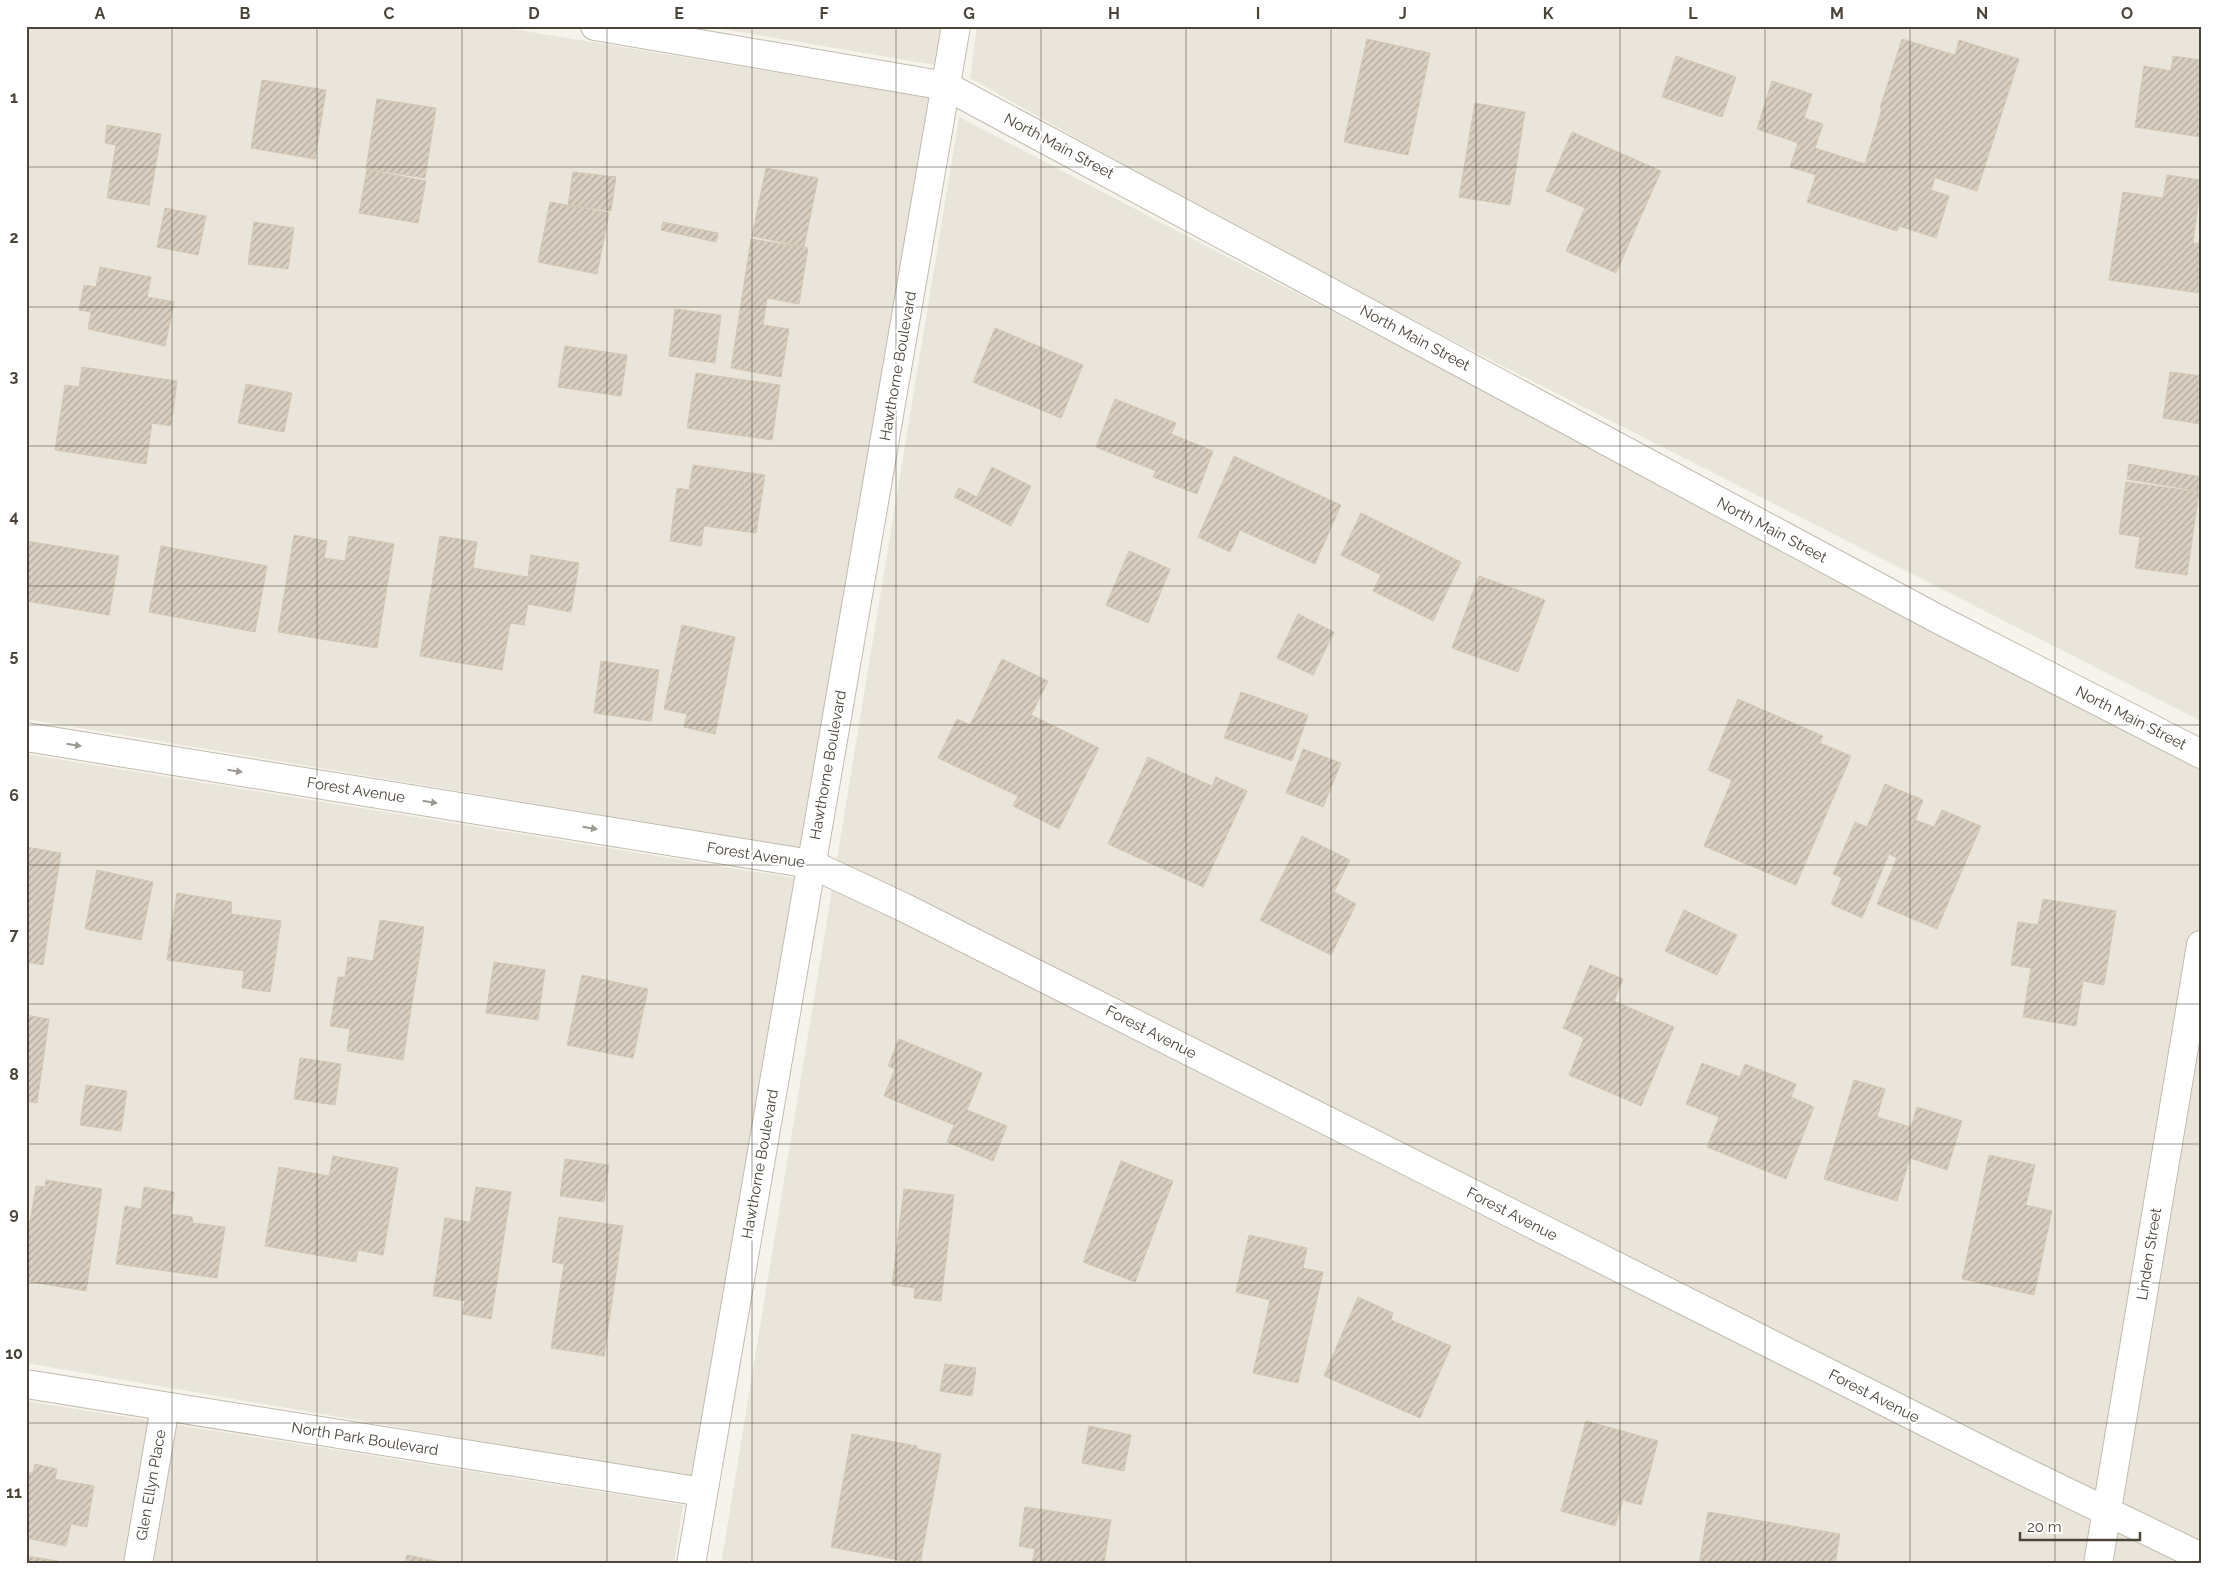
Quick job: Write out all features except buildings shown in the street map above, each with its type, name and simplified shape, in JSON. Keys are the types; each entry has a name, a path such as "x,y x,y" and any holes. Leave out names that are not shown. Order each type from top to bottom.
{"street":[{"name":"North Main Street","path":"595,26 946,86 1927,613 2201,754"},
{"name":"Hawthorne Boulevard","path":"691,1564 956,26"},
{"name":"Forest Avenue","path":"26,737 811,864 911,912 2201,1557"},
{"name":"Linden Street","path":"2098,1564 2201,945"},
{"name":"North Park Boulevard","path":"26,1384 703,1492"},
{"name":"Glen Ellyn Place","path":"138,1564 165,1407"}],"shaded area":[{"path":"26,26 494,26 931,98 802,848 26,719"},
{"path":"704,26 941,26 935,65"},
{"path":"977,26 2201,26 2201,721 1275,250 970,78"},
{"path":"959,117 2201,765 2201,1564 721,1564"},
{"path":"26,754 794,878 693,1478 26,1363"},
{"path":"26,1401 683,1505 674,1564 26,1564"}]}
